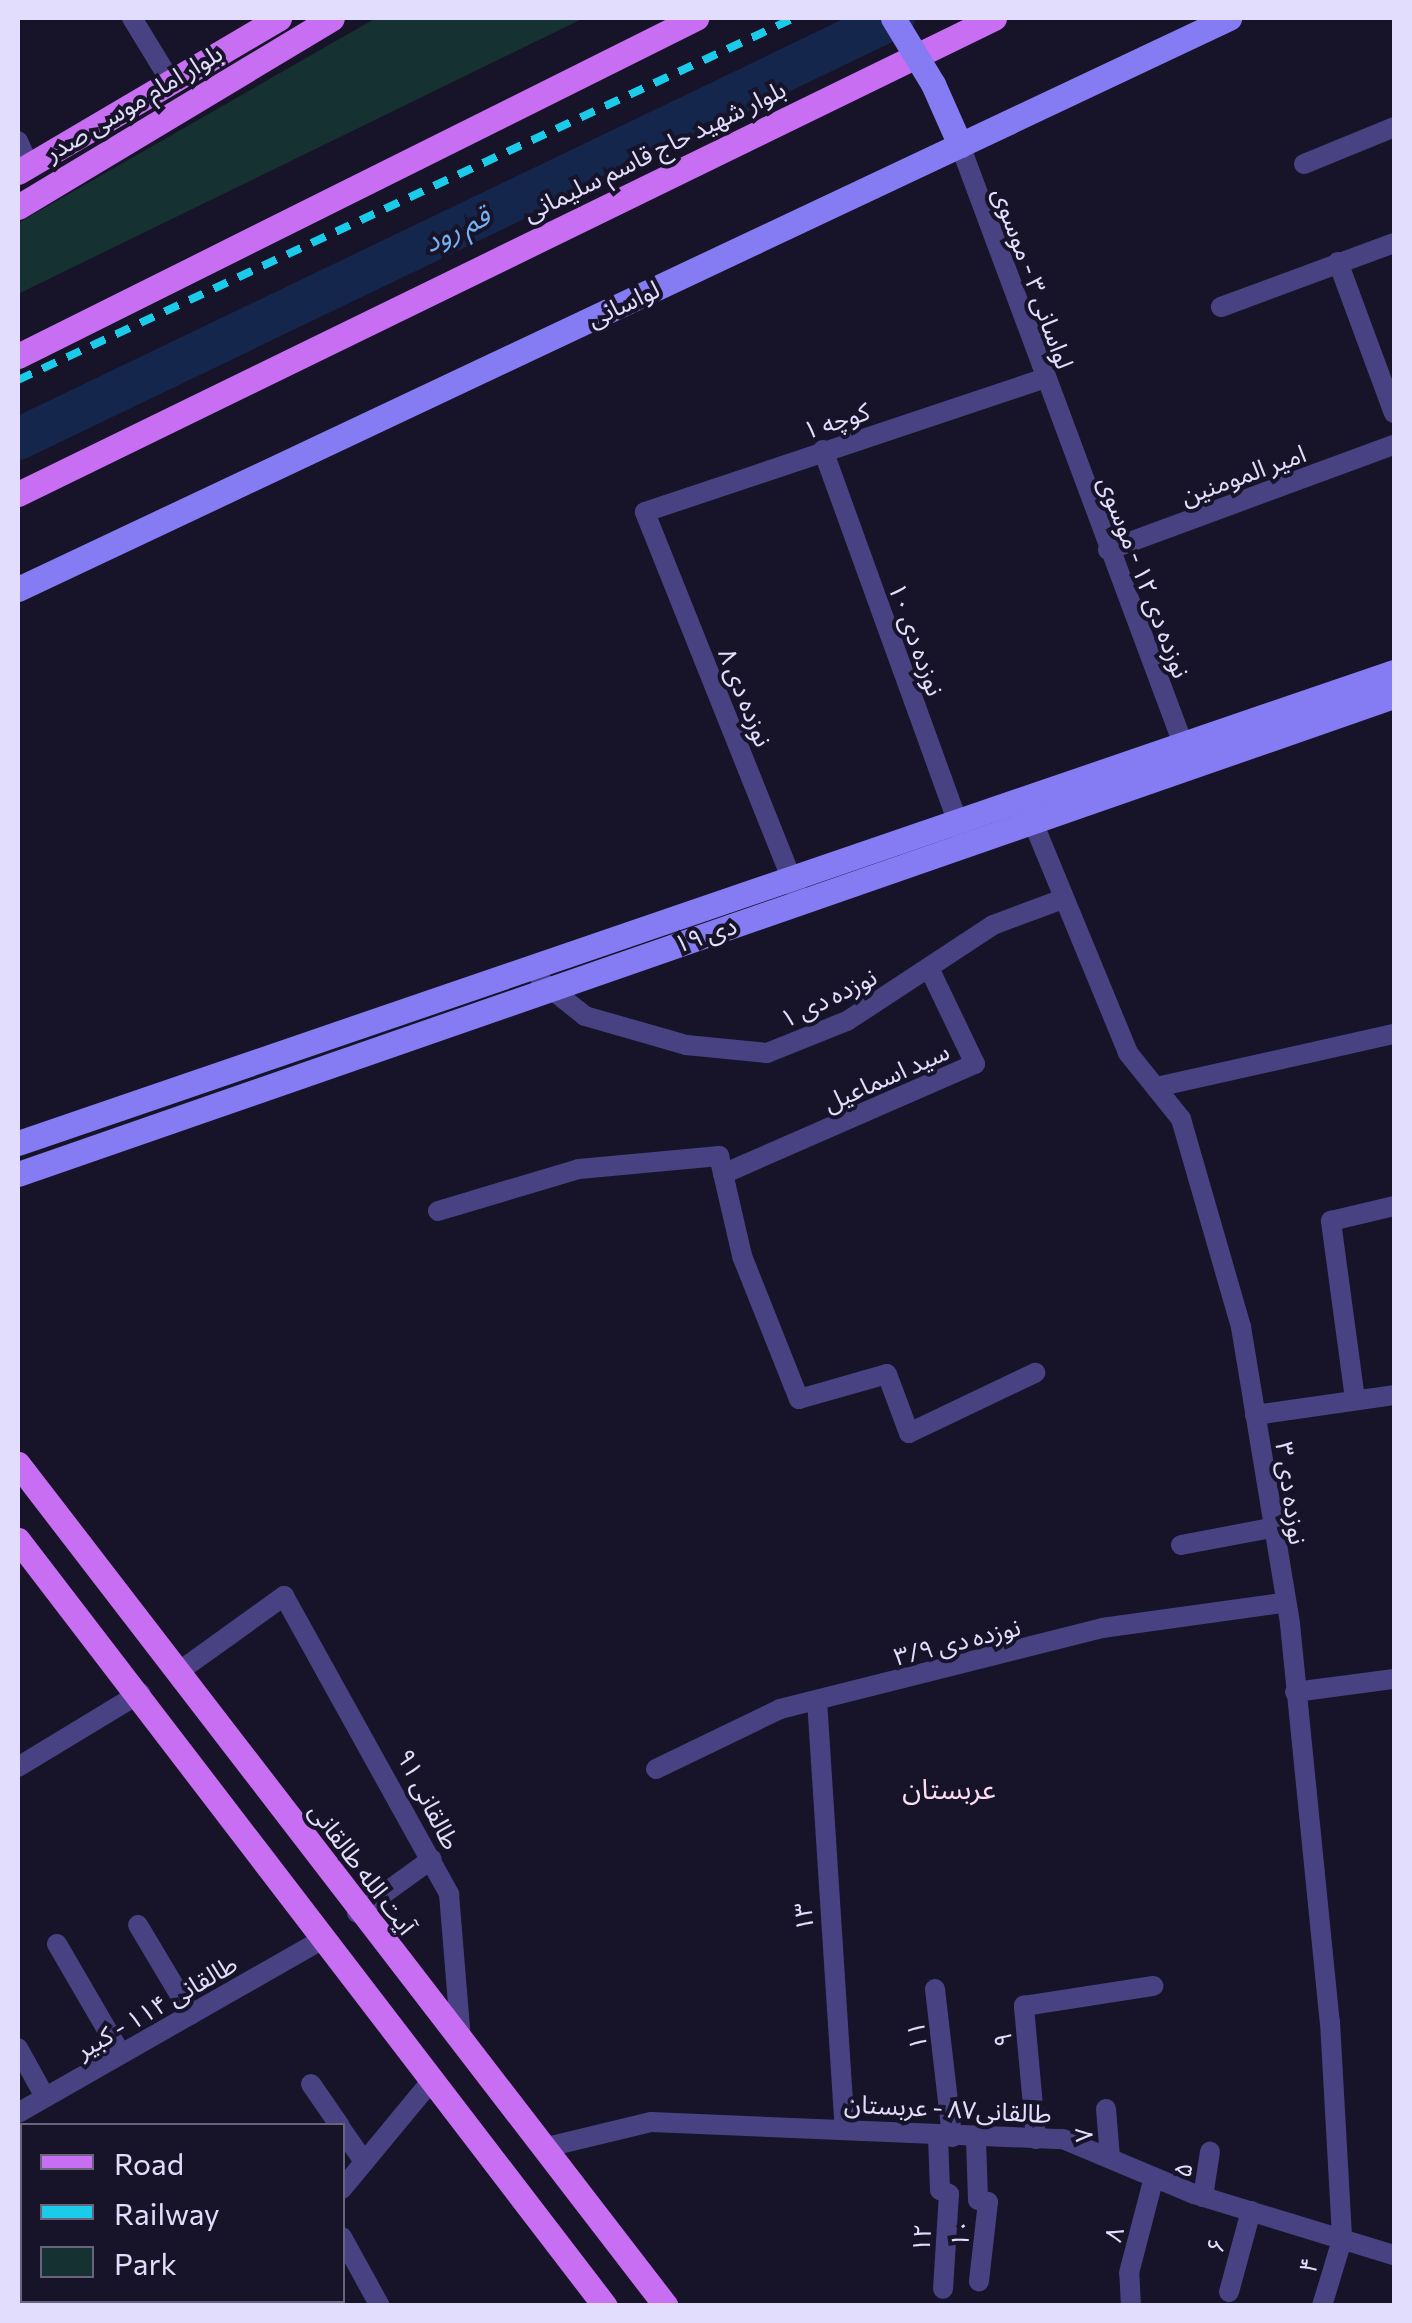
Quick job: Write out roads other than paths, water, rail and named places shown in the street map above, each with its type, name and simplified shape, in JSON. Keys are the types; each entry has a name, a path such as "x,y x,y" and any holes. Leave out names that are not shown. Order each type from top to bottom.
{"main road":[{"name":"بلوار امام موسی صدر","path":"23,169 279,18"},
{"name":"بلوار امام موسی صدر","path":"18,207 332,18"},
{"path":"18,356 696,18"},
{"path":"892,18 932,84 960,145"},
{"path":"910,18 932,84"},
{"name":"بلوار شهید حاج قاسم سلیمانی","path":"18,494 994,18"},
{"name":"لواسانی","path":"18,589 1229,18"},
{"name":"۱۹ دی","path":"1188,757 1394,672"},
{"name":"۱۹ دی","path":"18,1143 539,978 1188,757 1394,696"},
{"name":"۱۹ دی","path":"18,1174 539,978"},
{"name":"آیت الله طالقانی","path":"18,1464 181,1670 358,1912 666,2306"},
{"path":"18,1540 140,1694 318,1942 605,2306"}],"street":[{"path":"132,18 171,82"},
{"path":"1304,164 1394,127"},
{"path":"18,140 23,169"},
{"name":"لواسانی ۳ - موسوی","path":"960,145 1060,428"},
{"path":"1221,307 1394,243"},
{"path":"1338,262 1394,413"},
{"name":"کوچه ۱","path":"645,512 1043,379"},
{"name":"نوزده دی ۱۲ - موسوی","path":"1060,428 1188,757"},
{"name":"امیر المومنین","path":"1108,550 1394,445"},
{"name":"نوزده دی ۱۰","path":"824,450 962,834"},
{"name":"نوزده دی ۸","path":"645,512 796,890"},
{"name":"نوزده دی ۳","path":"1028,811 1060,900 1128,1053 1161,1086 1180,1119 1241,1327 1295,1692 1342,2240"},
{"name":"نوزده دی ۱","path":"539,978 585,1016 686,1045 768,1052 932,972 994,925 1060,900"},
{"name":"سید اسماعیل","path":"721,1165 975,1064 932,972"},
{"path":"1161,1086 1394,1034"},
{"path":"438,1211 579,1169 721,1165 742,1256 799,1400 886,1374 909,1433 1035,1373"},
{"path":"1355,1399 1330,1221 1394,1206"},
{"path":"1254,1414 1394,1395"},
{"path":"1181,1545 1271,1528"},
{"name":"طالقانی ۹۱","path":"181,1670 284,1596 449,1894 462,2047"},
{"name":"نوزده دی ۳/۹","path":"656,1769 817,1700 1102,1628 1283,1603"},
{"path":"1295,1692 1394,1680"},
{"path":"18,1767 140,1694"},
{"name":"۱۳","path":"817,1700 846,2129"},
{"path":"358,1912 432,1859"},
{"path":"138,1925 191,2014"},
{"name":"طالقانی ۱۱۴ - کبیر","path":"18,2113 318,1942"},
{"path":"57,1944 121,2054"},
{"name":"۹","path":"1036,2139 1024,2006 1153,1986"},
{"name":"۱۱","path":"935,1989 945,2137"},
{"path":"18,2048 45,2097"},
{"path":"311,2084 338,2123"},
{"path":"345,2185 429,2084"},
{"name":"۷","path":"1106,2109 1110,2158"},
{"name":"طالقانی۸۷ - عربستان","path":"543,2148 651,2122 846,2129 976,2139 1064,2139 1202,2197 1394,2255"},
{"path":"345,2134 364,2162"},
{"name":"۱۲","path":"943,2290 949,2194 940,2190 945,2137"},
{"name":"۱۰","path":"976,2139 978,2200 988,2202 979,2281"},
{"name":"۵","path":"1202,2197 1210,2152"},
{"name":"۸","path":"1130,2306 1128,2273 1154,2177"},
{"name":"۶","path":"1229,2292 1251,2212"},
{"name":"۴","path":"1322,2306 1342,2240"},
{"path":"345,2242 380,2306"}],"waterway":[{"name":"قم رود","path":"18,439 894,18"}],"railway":[{"path":"18,380 794,18"}],"district":[{"name":"عربستان","path":"949,1788"}]}
